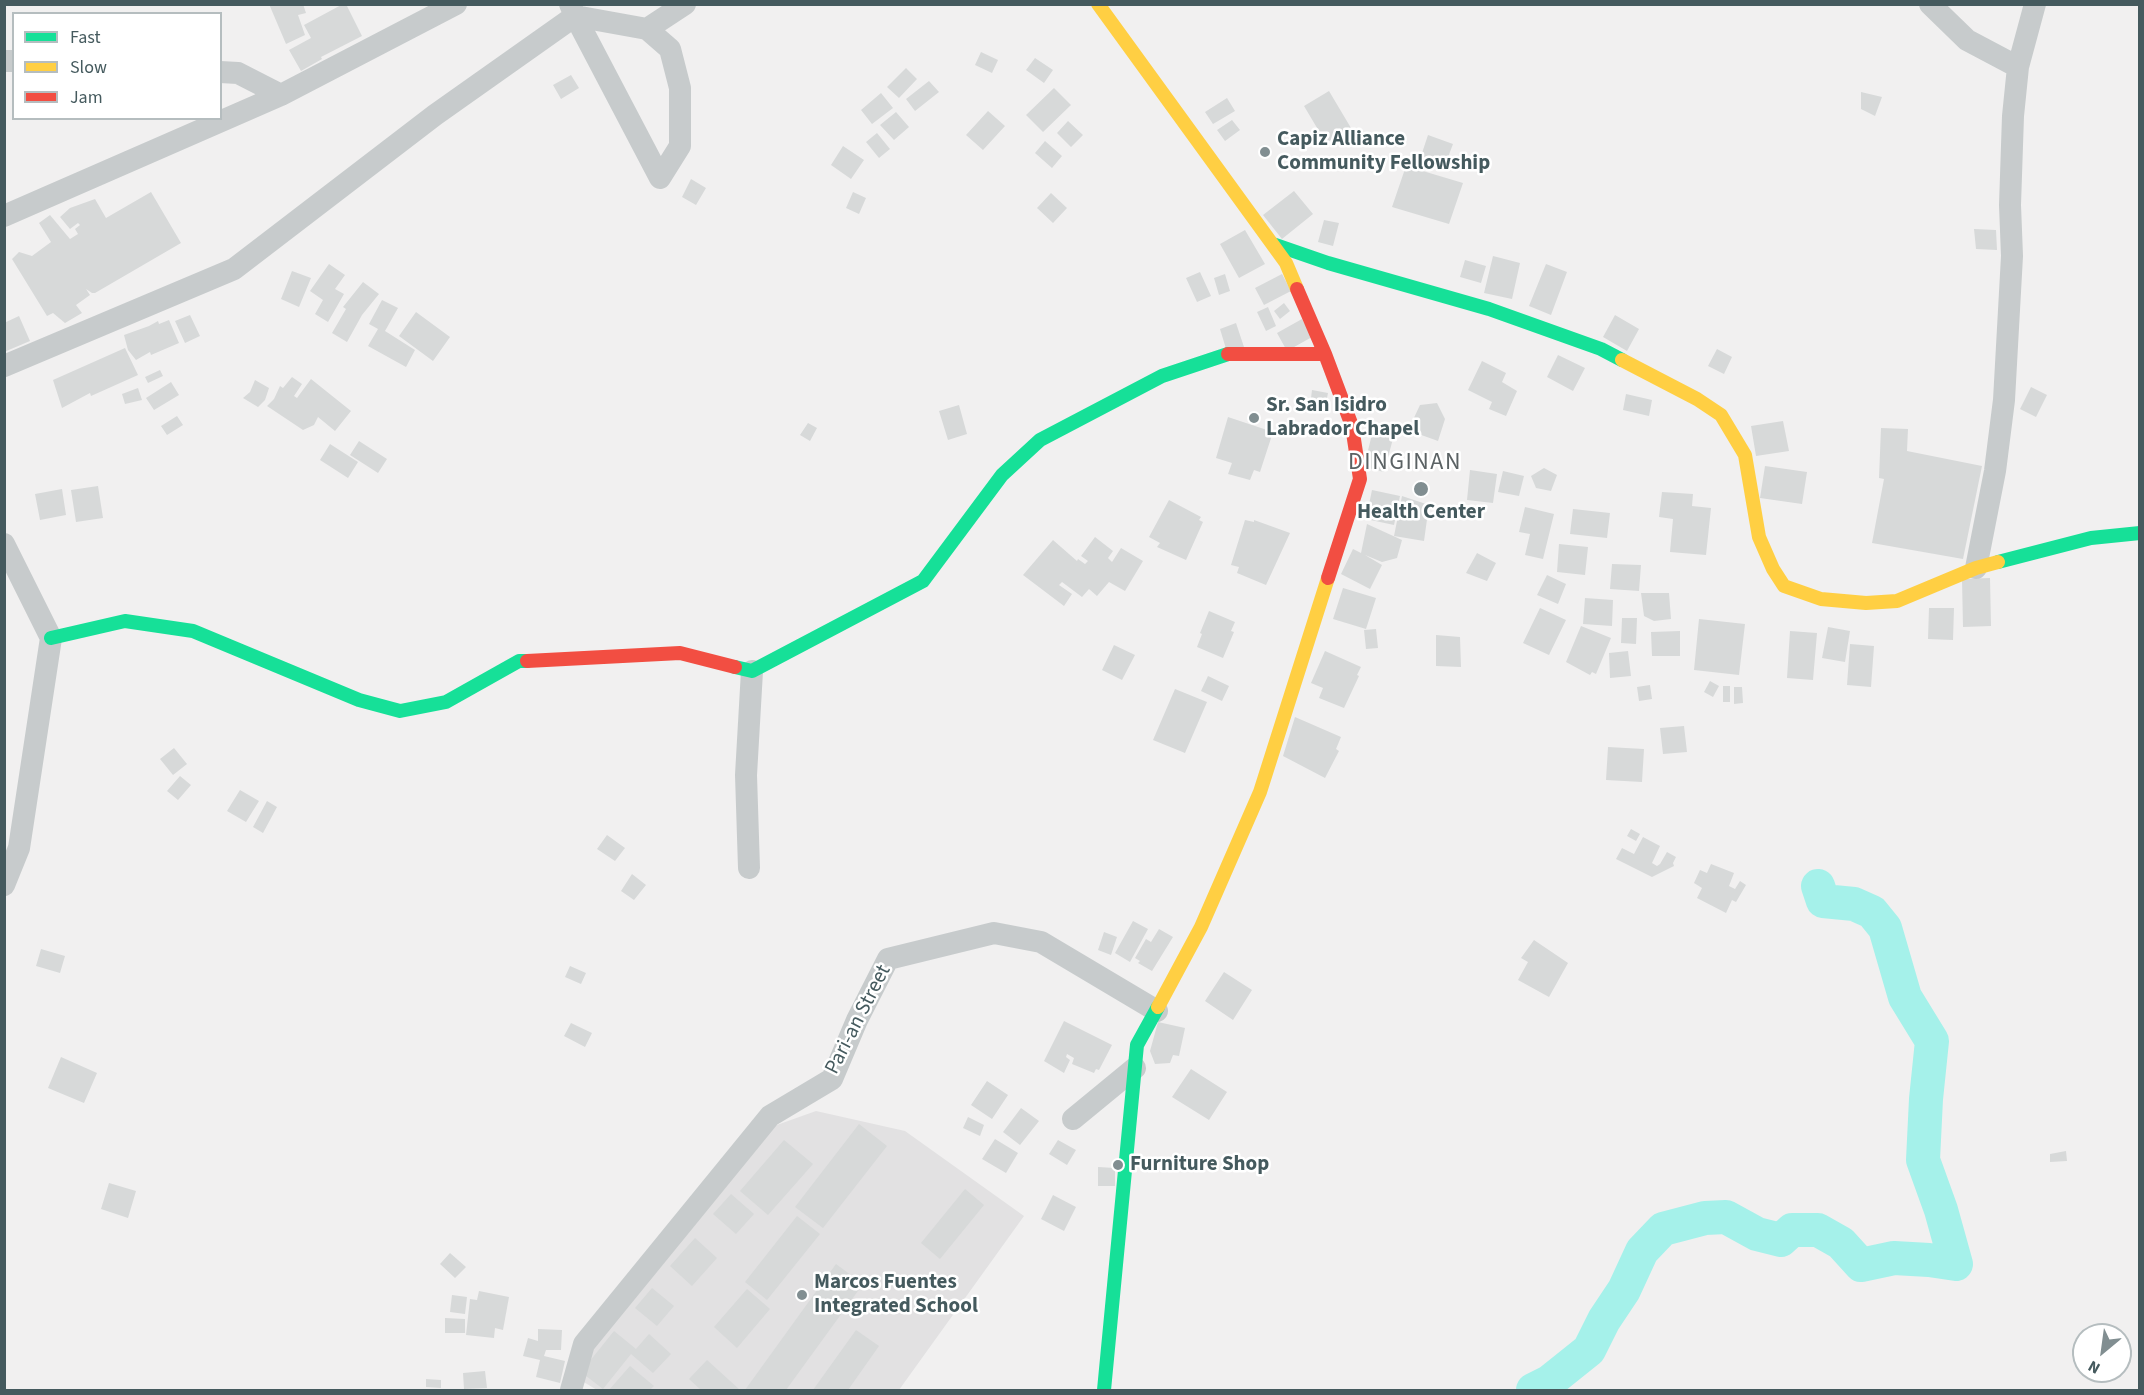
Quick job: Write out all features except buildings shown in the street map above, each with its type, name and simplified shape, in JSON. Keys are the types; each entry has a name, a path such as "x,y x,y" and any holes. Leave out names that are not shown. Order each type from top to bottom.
{"street":[{"path":"4,216 281,95 456,4"},
{"path":"647,30 685,4"},
{"path":"1098,4 1286,263 1325,354 1352,426 1360,479 1260,792 1201,927 1137,1045 1104,1390"},
{"path":"1930,4 1967,40 2018,67"},
{"path":"1976,568 1995,471 2004,400 2012,256 2010,194 2018,67 2035,4"},
{"path":"572,10 647,30 670,49 680,88 680,146 660,178 572,10"},
{"path":"4,366 234,269 572,10"},
{"path":"222,72 238,73 281,95"},
{"path":"1273,244 1328,263 1488,309 1600,349 1705,404 1721,415 1745,455 1759,537 1773,569 1784,586 1821,599 1866,603 1897,602 1976,568 2091,538 2139,532"},
{"path":"51,638 125,621 193,632 359,700 400,711 446,702 519,661 680,652 752,671 923,581 1002,475 1040,440 1162,376 1229,354 1325,354"},
{"path":"4,544 51,638 19,848 4,885"},
{"path":"749,868 746,775 752,671"},
{"name":"Pari-an Street","path":"572,1390 584,1344 770,1116 832,1079 857,1020 888,959 994,933 1041,942 1157,1011"},
{"path":"1072,1119 1135,1068"}],"shaded area":[{"name":"Marcos Fuentes Integrated School","path":"816,1111 905,1131 1024,1216 899,1390 597,1390 572,1375 774,1126"}],"waterway":[{"path":"1533,1390 1549,1382 1589,1350 1604,1320 1624,1290 1642,1251 1663,1229 1705,1218 1726,1217 1757,1234 1781,1240 1792,1230 1818,1230 1841,1243 1861,1265 1894,1258 1956,1264 1941,1210 1923,1160 1932,1041 1905,997 1885,928 1872,912 1854,904 1823,901 1818,886"}],"traffic: fast":[{"path":"1273,244 1328,263 1489,309 1601,349 1622,360"},
{"path":"735,667 752,671 923,581 1002,475 1040,440 1162,376 1228,354"},
{"path":"1998,562 2091,538 2140,533"},
{"path":"51,638 125,621 193,631 359,700 400,711 446,702 519,661 527,661"},
{"path":"1104,1390 1137,1045 1158,1007"}],"traffic: slow":[{"path":"1098,4 1286,263 1297,289"},
{"path":"1622,360 1697,399 1721,415 1745,455 1759,537 1773,569 1784,586 1821,599 1866,603 1897,601 1976,568 1998,562"},
{"path":"1158,1007 1201,927 1260,792 1328,578"}],"traffic: jam":[{"path":"1297,289 1352,426 1360,479 1328,578"},
{"path":"1228,354 1325,354"},
{"path":"527,661 680,653 735,667"}],"place":[{"name":"Capiz Alliance Community Fellowship","path":"1265,152"},
{"name":"Sr. San Isidro Labrador Chapel","path":"1254,418"},
{"name":"Health Center","path":"1421,489"},
{"name":"Furniture Shop","path":"1118,1165"},
{"name":"Marcos Fuentes Integrated School","path":"802,1295"}],"district":[{"name":"DINGINAN","path":"1405,464"}]}
